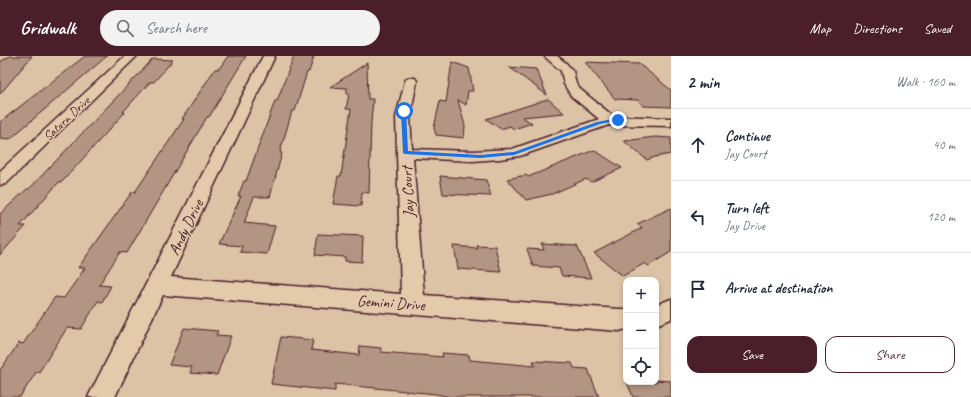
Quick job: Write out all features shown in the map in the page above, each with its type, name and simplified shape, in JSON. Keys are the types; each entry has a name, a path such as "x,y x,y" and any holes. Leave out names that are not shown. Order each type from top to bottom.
{"street":[{"name":"Saturn Drive","path":"0,180 131,56"},
{"name":"Andy Drive","path":"101,397 269,56"},
{"path":"550,56 567,71 570,84 576,93 610,121"},
{"name":"Jay Court","path":"411,81 403,117 413,304"},
{"path":"405,153 480,156 505,155 610,121 623,120 671,122"},
{"name":"Gemini Drive","path":"156,285 623,319"},
{"path":"659,314 671,309"}],"building":[{"path":"10,56 32,56 0,94 0,62"},
{"path":"85,56 107,56 10,139 0,138 0,122"},
{"path":"228,56 246,56 209,117 207,117 127,253 120,252 99,285 111,286 102,302 98,301 81,329 67,328 39,372 37,371 20,397 0,397 0,370 19,343 23,344 55,297 64,298 85,268 78,268 132,192 135,192 184,119 182,119 215,69 219,69"},
{"path":"294,56 314,56 309,72 307,72 295,111 292,111 280,152 282,153 270,197 254,197 244,223 275,226 267,254 240,252 242,246 219,244 241,196 238,196 244,181 246,181 275,101 277,101"},
{"path":"153,59 173,60 154,82 150,82 62,182 59,182 20,226 26,226 0,255 0,214 27,189 29,189"},
{"path":"452,62 469,68 473,91 468,91 466,105 458,100 465,126 464,138 436,135 434,128 440,101 446,102"},
{"path":"585,62 639,64 671,90 671,107 643,106 638,100 615,99"},
{"path":"367,63 368,99 373,99 369,193 362,192 361,206 333,204 338,176 341,176 351,109 346,109 349,94 347,94 347,88 330,87"},
{"path":"509,67 536,69 547,95"},
{"path":"548,99 564,113 522,117 532,123 514,129 510,126 501,129 486,119"},
{"path":"655,137 671,138 671,154 647,160 624,141"},
{"path":"594,150 622,168 591,182 586,179 552,194 526,200 507,179 526,175 528,177"},
{"path":"440,176 486,180 491,196 443,194"},
{"path":"671,208 671,252 648,266 645,263 623,276 594,253 642,228 637,224"},
{"path":"318,234 363,236 362,262 345,261 345,257 315,255"},
{"path":"542,244 577,246 591,278 562,276 559,268 533,266 527,249 544,250"},
{"path":"476,245 495,246 501,272 458,269 454,246 477,248"},
{"path":"184,328 218,331 216,335 231,336 217,375 190,373 192,367 169,365"},
{"path":"281,337 313,340 311,350 359,355 360,346 381,348 381,352 443,357 442,353 469,355 470,360 535,366 533,361 572,363 574,368 588,369 599,397 451,397 436,394 335,384 335,391 271,384"},
{"path":"659,380 671,381 671,397 633,397 628,385 659,385"}],"route":[{"path":"404,111 405,153 480,156 505,155 599,123 618,120"}]}
